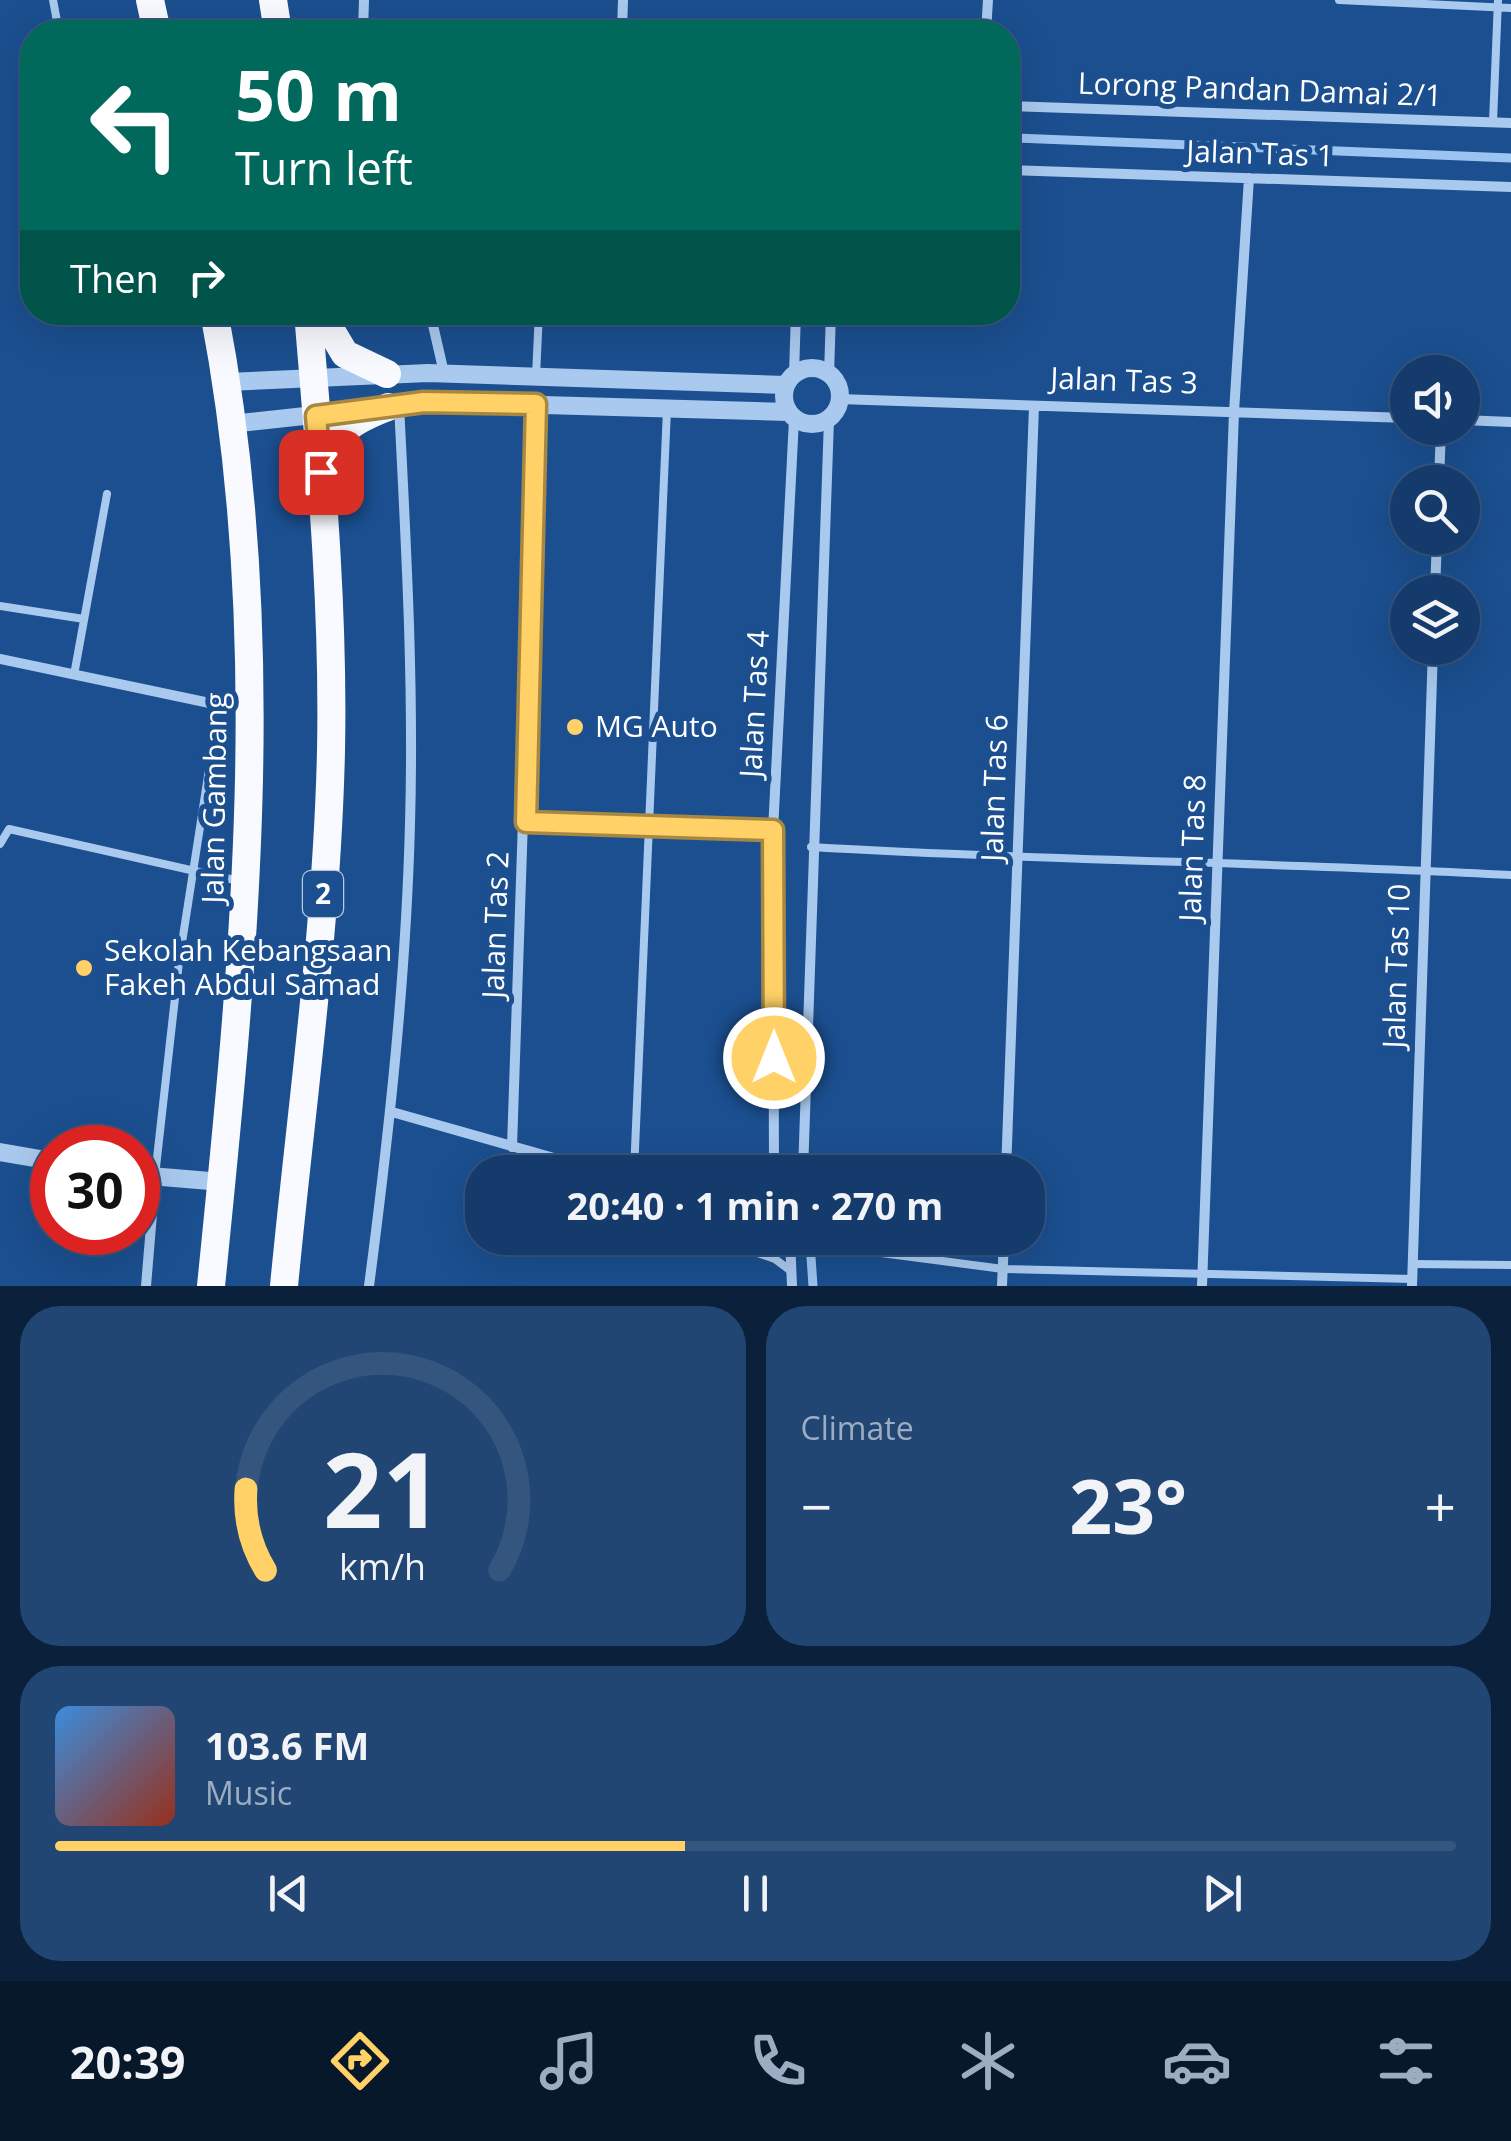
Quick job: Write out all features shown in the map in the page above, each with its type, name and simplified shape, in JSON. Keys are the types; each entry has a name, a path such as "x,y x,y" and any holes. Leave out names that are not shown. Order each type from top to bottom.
{"highway":[{"name":"Jalan Gambang","path":"212,1286 248,882 252,705 231,424 216,325"},
{"name":"2","path":"284,1286 320,935 331,750 324,501 309,325"},
{"path":"328,325 345,354 387,374"},
{"path":"324,501 327,463 336,436 353,421 393,406"}],"street":[{"name":"Lorong Pandan Damai 2/1","path":"1020,106 1511,123"},
{"name":"Jalan Tas 1","path":"1020,170 1511,187"},
{"name":"Jalan Tas 8","path":"1202,1286 1234,412 1249,178"},
{"path":"433,325 444,373"},
{"path":"791,415 795,325"},
{"path":"830,375 832,325"},
{"path":"227,382 444,373 790,380 807,368 830,375 838,385 839,399 829,419 811,425 791,415 536,404 393,406 231,424"},
{"name":"Jalan Tas 3","path":"839,399 1390,417"},
{"name":"Jalan Tas 2","path":"512,1147 526,822 536,404"},
{"path":"369,1286 392,1112 411,790 393,406"},
{"name":"Jalan Tas 6","path":"1007,1155 1034,406"},
{"name":"Jalan Tas 4","path":"774,1155 773,830 791,415"},
{"name":"Jalan Tas 4","path":"804,1155 811,847 829,419"},
{"path":"1480,421 1511,422"},
{"path":"0,659 219,705 252,705"},
{"name":"Jalan Tas 10","path":"1412,1282 1432,665"},
{"path":"392,1112 541,1155"},
{"path":"0,1152 30,1157"},
{"path":"160,1178 222,1182"},
{"path":"146,1255 146,1286"},
{"path":"790,1255 792,1286"},
{"path":"1002,1286 1003,1255"}],"lane":[{"path":"1339,0 1498,4 1511,8"},
{"path":"1493,122 1498,4"},
{"path":"536,376 538,325"},
{"path":"635,1155 667,409"},
{"path":"74,675 107,494"},
{"path":"0,606 84,619"},
{"path":"154,1125 219,705"},
{"path":"526,822 773,830"},
{"path":"0,844 8,830 248,882"},
{"path":"811,847 1018,860 1218,862 1511,875"},
{"path":"764,1255 791,1271"},
{"path":"904,1255 1003,1269 1202,1272 1412,1282"},
{"path":"1412,1264 1511,1265"}],"waterway":[{"path":"1020,138 1511,158"},
{"path":"811,1257 813,1286"}],"place":[{"name":"MG Auto","path":"575,727"},
{"name":"Sekolah Kebangsaan Fakeh Abdul Samad","path":"84,968"}],"route":[{"path":"321,472 316,416 424,402 536,404 526,822 773,830 774,1058"}]}
